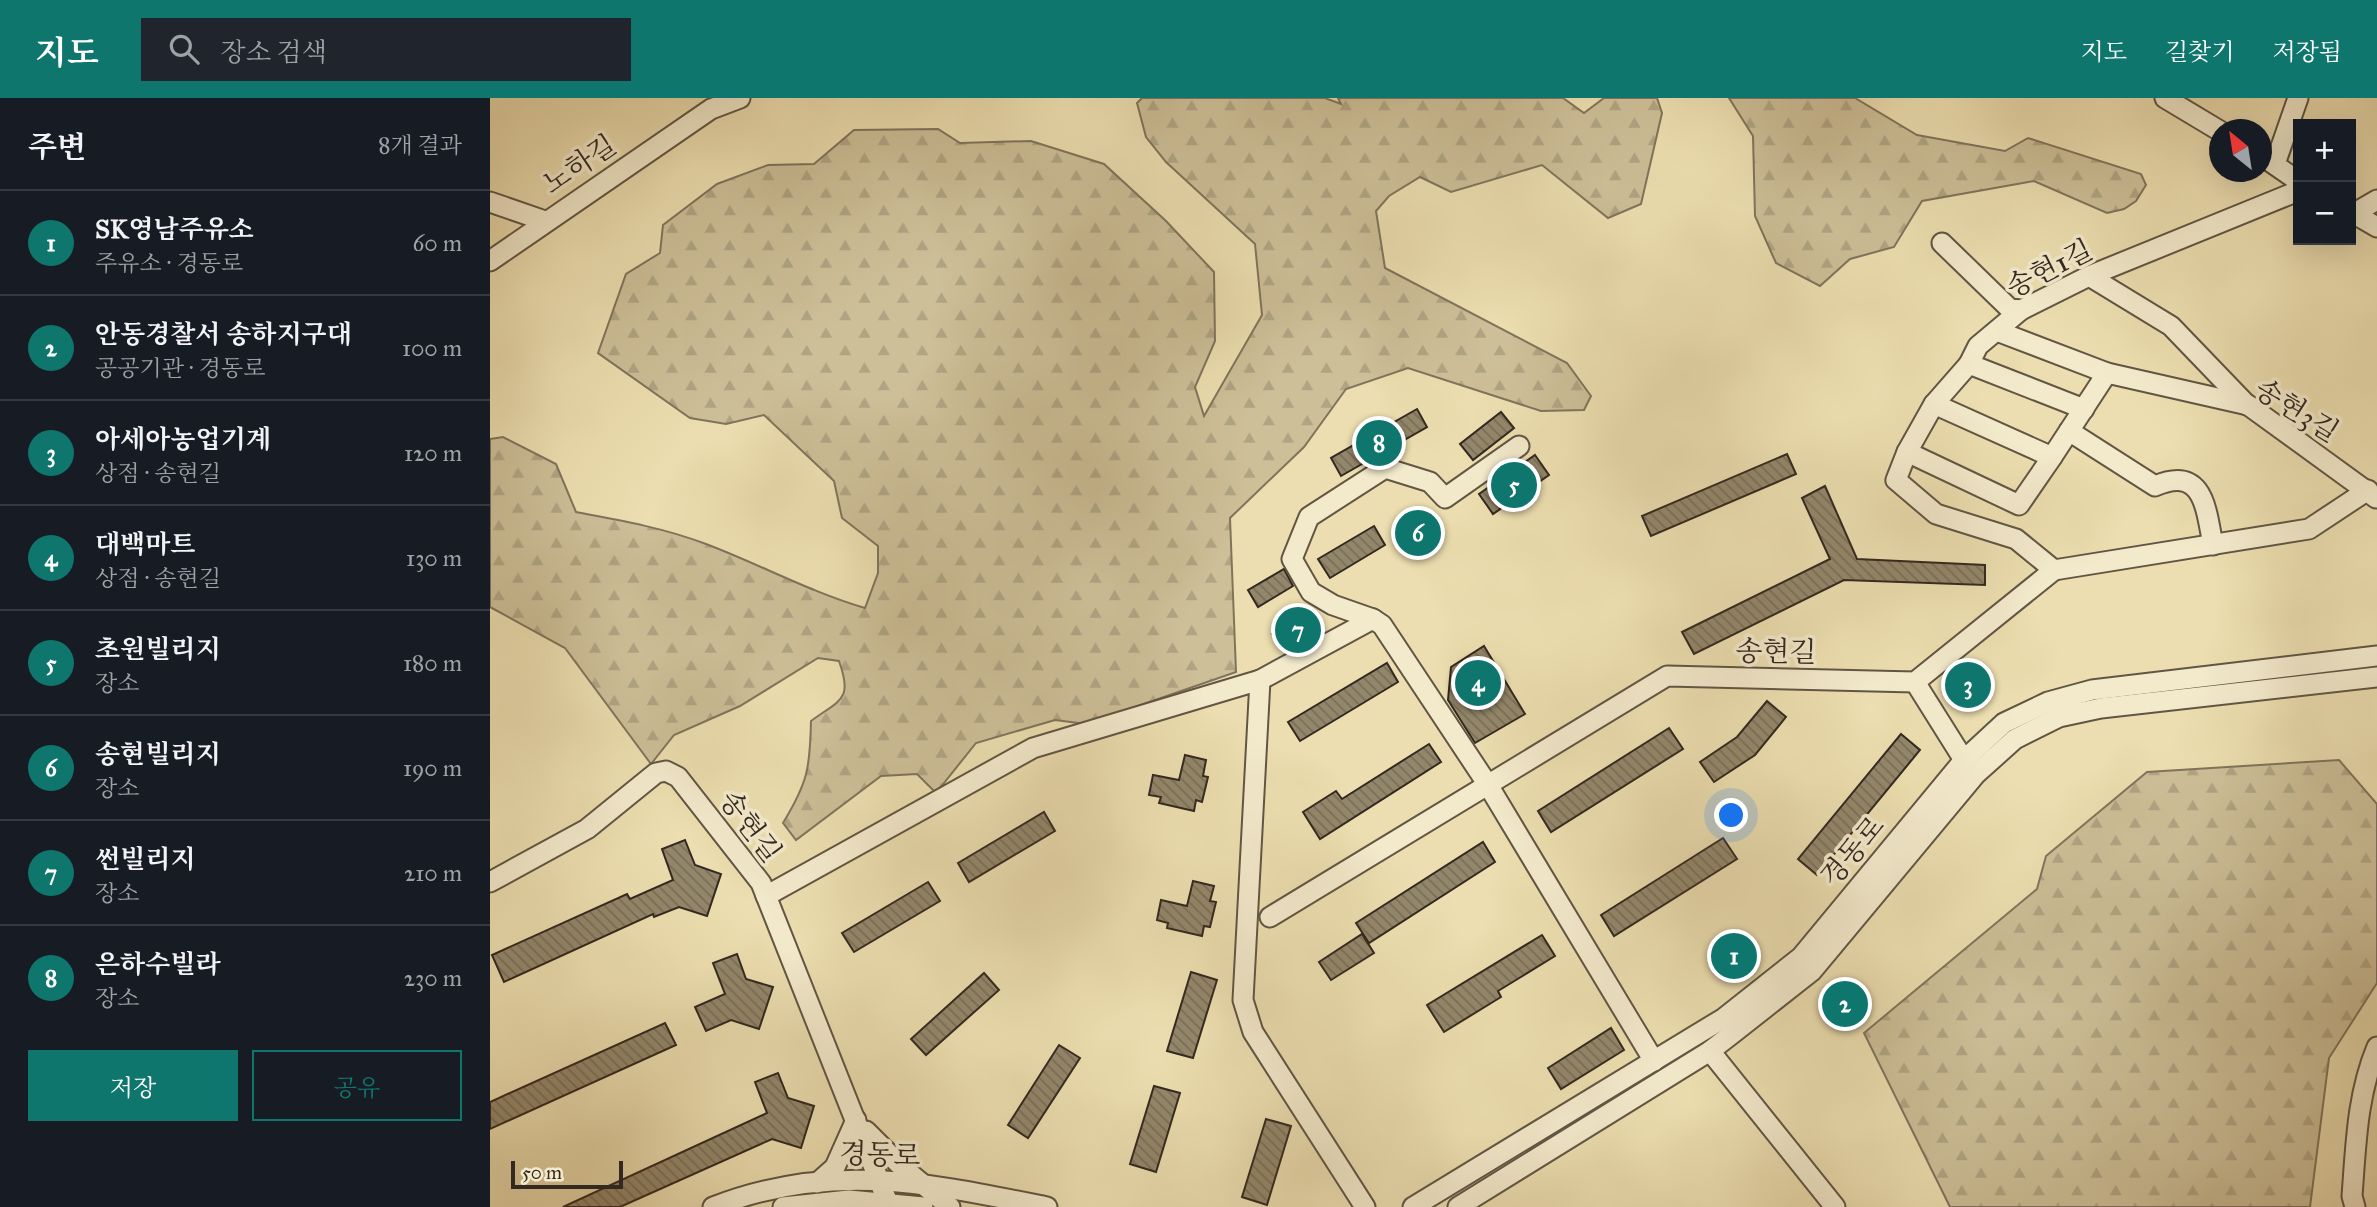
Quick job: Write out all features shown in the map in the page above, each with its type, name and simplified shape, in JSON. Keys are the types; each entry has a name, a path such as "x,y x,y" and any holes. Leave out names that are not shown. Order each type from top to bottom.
{"street":[{"name":"노하길","path":"490,261 711,109 740,98"},
{"path":"2165,98 2209,124"},
{"path":"2272,152 2298,98"},
{"path":"2272,163 2293,178"},
{"name":"송현1길","path":"2054,570 2016,539 1936,514 1896,480 1907,452 1934,404 1969,364 1978,346 2021,310 2089,276 2293,193"},
{"path":"2356,211 2377,200"},
{"path":"490,202 545,221"},
{"path":"2356,215 2377,227"},
{"path":"1942,243 2011,309 2021,310"},
{"path":"2089,276 2171,326 2248,405"},
{"name":"송현3길","path":"1997,331 2106,373 2248,405 2373,495"},
{"path":"1969,364 2084,409"},
{"path":"1907,452 2019,505 2106,373"},
{"path":"1934,404 2052,457"},
{"path":"2069,431 2155,486 2171,479 2194,485 2204,499 2213,545"},
{"path":"1519,446 1445,498 1430,482 1385,468 1309,517 1292,559 1311,592 1333,606 1382,625 1488,785 1654,1061"},
{"path":"1965,760 1915,682 2054,570 2308,529 2373,495"},
{"path":"766,896 1033,748 1260,680 1373,620"},
{"name":"경동로","path":"1413,1207 1724,1018 1801,957 1965,760 2004,723 2048,702 2092,690 2377,656"},
{"name":"송현길","path":"1270,918 1667,676 1915,682"},
{"name":"경동로","path":"1458,1207 1710,1051 1812,971 1976,774 2015,739 2059,717 2101,708 2377,677"},
{"path":"1260,680 1242,1000 1253,1032 1365,1207"},
{"name":"송현길","path":"490,882 587,829 649,778 666,771 677,777 761,884 888,1203"},
{"path":"2355,1207 2352,1196 2358,1116 2363,1080 2377,1047"},
{"path":"1710,1051 1835,1207"},
{"path":"786,1206 835,1167 856,1120 883,1150 950,1207"},
{"name":"경동로","path":"713,1207 819,1180 880,1178 922,1182 1047,1207"},
{"name":"경동로","path":"786,1206 849,1200 923,1207"}],"green space":[{"path":"1142,98 1325,98 1341,104 1338,98 1563,98 1584,113 1604,98 1657,98 1662,113 1641,204 1608,218 1542,165 1451,192 1420,177 1389,196 1376,211 1385,268 1567,363 1591,396 1584,410 1541,411 1408,368 1346,389 1304,447 1230,518 1236,672 1086,724 1055,720 976,743 936,793 917,774 881,776 796,840 783,823 803,785 810,751 811,721 837,703 842,697 845,684 839,661 818,658 740,706 674,735 651,764 565,648 490,607 490,439 503,437 556,464 576,512 690,538 824,594 865,608 878,573 878,546 842,518 834,481 764,415 726,424 690,418 598,353 626,274 660,253 663,225 717,184 768,165 814,164 854,130 938,129 960,143 1031,141 1104,164 1166,221 1214,272 1215,341 1195,387 1204,416 1262,315 1255,244 1166,162 1146,137 1137,103"},
{"path":"1729,98 1855,98 1917,135 2005,151 2028,138 2141,174 2146,185 2136,201 2124,209 2107,213 2034,181 1922,201 1894,247 1850,259 1820,286 1776,263 1755,216 1753,136"},
{"path":"2339,760 2377,804 2377,983 2329,1058 2310,1207 1950,1207 1864,1033 2037,889 2046,856 2147,772"}],"building":[{"path":"1417,409 1427,427 1341,476 1331,458"},
{"path":"1501,412 1514,428 1473,460 1460,444"},
{"path":"1787,454 1796,474 1651,536 1642,516"},
{"path":"1535,455 1549,475 1493,514 1479,494"},
{"path":"1825,486 1857,559 1985,565 1985,585 1844,580 1694,654 1682,632 1830,559 1802,498"},
{"path":"1432,514 1441,528 1404,552 1395,538"},
{"path":"1374,526 1385,545 1330,578 1318,559"},
{"path":"1284,569 1293,586 1258,607 1248,590"},
{"path":"1313,610 1323,626 1283,651 1272,634"},
{"path":"1484,646 1525,714 1475,743 1448,700 1451,667"},
{"path":"1387,663 1398,682 1300,741 1288,722"},
{"path":"1767,701 1786,717 1755,755 1714,782 1700,762 1737,737"},
{"path":"1669,728 1683,749 1551,832 1538,811"},
{"path":"1901,734 1920,750 1817,875 1798,859"},
{"path":"1429,744 1441,762 1320,839 1303,812 1336,791 1342,799"},
{"path":"1185,755 1206,760 1203,776 1208,777 1202,802 1196,800 1194,811 1159,803 1161,797 1149,795 1153,775 1179,780"},
{"path":"1044,812 1055,831 969,882 958,863"},
{"path":"1723,838 1737,859 1614,936 1601,915"},
{"path":"685,840 695,865 721,874 707,916 679,907 654,917 653,914 504,982 492,955 627,894 630,899 673,880 662,849"},
{"path":"1483,842 1495,862 1369,943 1356,923"},
{"path":"1193,881 1214,886 1210,901 1216,902 1210,927 1204,926 1202,936 1167,928 1168,923 1157,920 1161,900 1187,906"},
{"path":"928,882 940,901 854,952 842,933"},
{"path":"1362,934 1374,953 1331,980 1319,962"},
{"path":"1542,935 1555,956 1498,991 1501,997 1444,1032 1427,1005"},
{"path":"737,954 746,979 773,987 759,1029 731,1020 706,1031 695,1007 725,994 713,963"},
{"path":"1191,972 1217,980 1193,1058 1167,1051"},
{"path":"984,973 999,990 926,1055 911,1039"},
{"path":"665,1023 676,1045 490,1129 490,1102"},
{"path":"1611,1028 1624,1050 1561,1089 1548,1068"},
{"path":"1059,1045 1080,1058 1028,1138 1008,1125"},
{"path":"778,1073 788,1098 814,1106 801,1148 772,1139 620,1207 563,1207 767,1113 755,1082"},
{"path":"1154,1086 1180,1093 1156,1172 1130,1164"},
{"path":"1266,1119 1291,1126 1267,1205 1242,1197"}],"place":[{"name":"은하수빌라","path":"1379,443"},
{"name":"초원빌리지","path":"1514,485"},
{"name":"송현빌리지","path":"1418,533"},
{"name":"썬빌리지","path":"1298,630"},
{"name":"대백마트","path":"1478,683"},
{"name":"아세아농업기계","path":"1968,685"},
{"name":"SK영남주유소","path":"1734,956"},
{"name":"안동경찰서 송하지구대","path":"1845,1004"}]}
